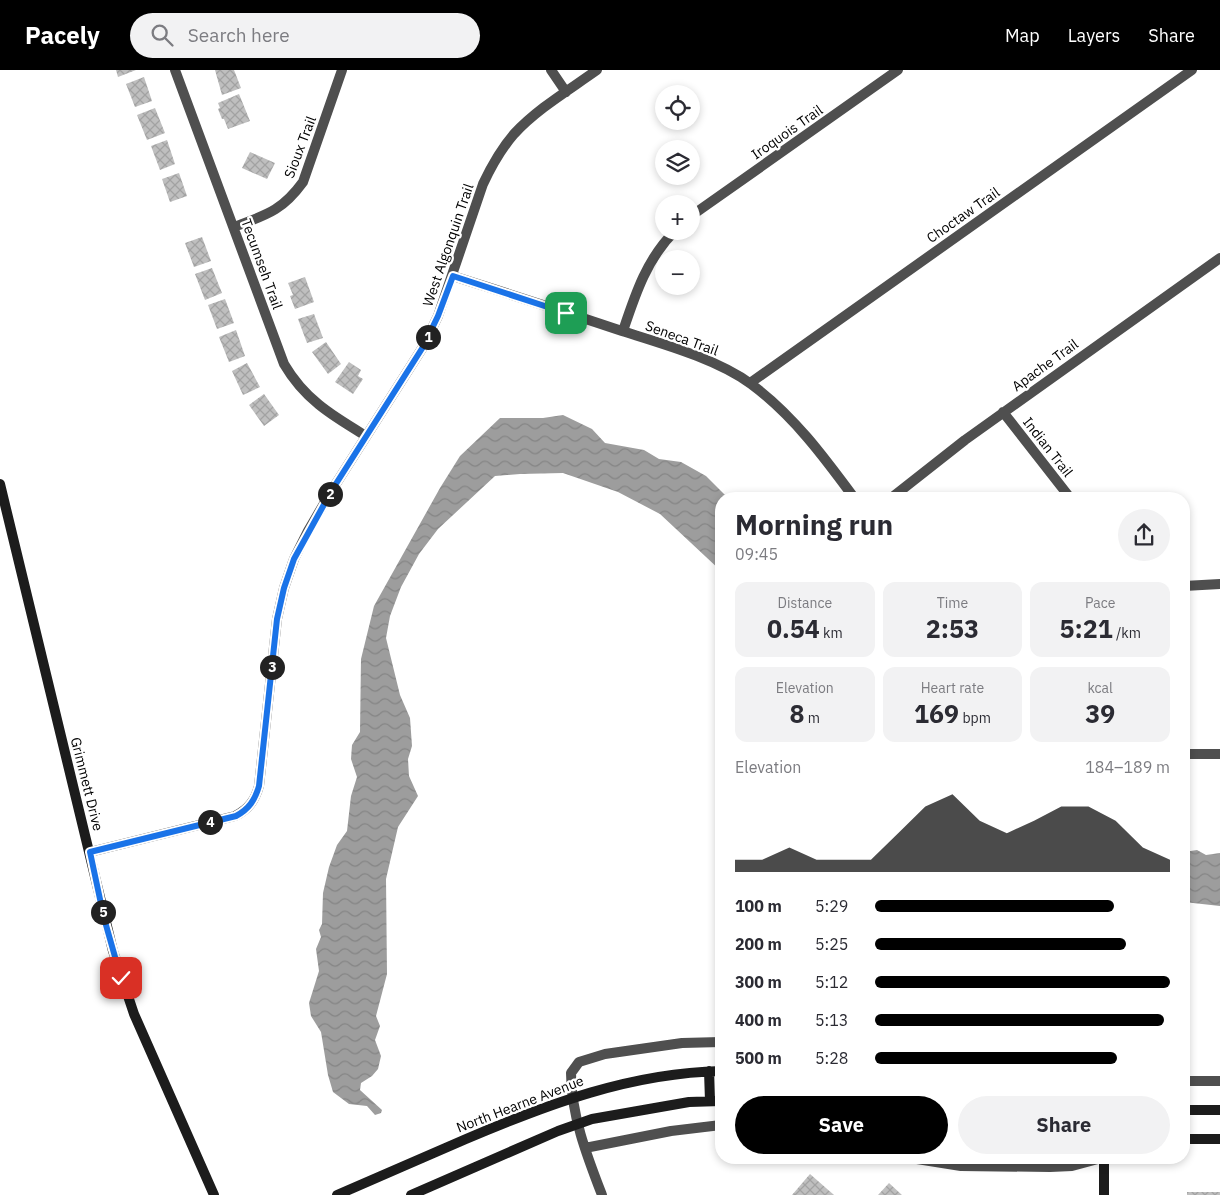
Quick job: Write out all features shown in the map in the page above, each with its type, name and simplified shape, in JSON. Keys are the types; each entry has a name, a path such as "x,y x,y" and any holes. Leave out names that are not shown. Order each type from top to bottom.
{"street":[{"name":"Tecumseh Trail","path":"175,70 284,364 299,387 319,406 366,436"},
{"name":"Sioux Trail","path":"234,227 281,207 293,196 303,182 342,70"},
{"path":"551,70 566,92"},
{"name":"West Algonquin Trail","path":"90,852 236,816 244,812 252,803 259,786 277,619 284,588 294,559 308,531 423,347 438,316 453,276 483,184 503,148 531,117 597,70"},
{"name":"Iroquois Trail","path":"700,210 898,70"},
{"name":"Choctaw Trail","path":"750,383 1192,70"},
{"path":"623,331 634,298 647,269 667,240"},
{"name":"Apache Trail","path":"899,492 1003,412 1220,258"},
{"name":"Seneca Trail","path":"453,276 670,346 720,366 750,383 774,401 792,419 850,492"},
{"name":"Indian Trail","path":"1003,412 1066,492"},
{"name":"Grimmett Drive","path":"0,484 90,852 104,918 121,978 134,1014 214,1195"},
{"path":"1190,586 1220,584"},
{"path":"1190,754 1220,754"},
{"path":"602,1195 585,1148 571,1098 571,1072 579,1062 605,1054 682,1043 715,1042"},
{"path":"709,1072 710,1102"},
{"name":"North Hearne Avenue","path":"337,1195 528,1113 592,1091 650,1077 715,1072"},
{"path":"1190,1081 1220,1081"},
{"path":"412,1195 558,1131 592,1119 689,1102 715,1102"},
{"path":"1190,1110 1220,1110"},
{"path":"585,1148 662,1133 715,1126"},
{"path":"1190,1139 1220,1139"},
{"path":"948,1164 961,1166 1045,1167 1079,1164"},
{"path":"1104,1164 1104,1195"}],"water":[{"path":"563,415 592,429 605,443 644,450 659,459 681,462 706,476 722,492 715,492 715,565 660,514 618,492 563,473 495,476 438,529 419,554 401,587 390,616 386,638 400,695 410,718 412,746 408,759 409,776 418,796 398,827 386,879 387,974 376,1016 380,1026 375,1040 381,1056 378,1069 372,1076 361,1083 360,1090 382,1110 381,1113 375,1115 367,1106 349,1104 333,1092 328,1075 321,1032 311,1016 309,1003 319,971 316,949 321,937 319,930 322,924 323,893 329,867 337,845 347,831 351,796 357,777 351,759 352,745 360,732 361,659 374,606 460,456 500,418 543,418"},
{"path":"1197,850 1206,855 1220,853 1220,906 1190,903 1190,851"}],"building":[{"path":"116,70 136,70 118,77"},
{"path":"215,70 234,70 241,88 222,95"},
{"path":"144,77 152,101 135,107 126,84"},
{"path":"239,94 250,121 228,129 218,109 220,108 218,103"},
{"path":"155,108 165,133 147,140 137,115"},
{"path":"167,140 175,164 160,170 151,146"},
{"path":"250,152 275,163 267,179 242,168"},
{"path":"179,173 187,196 170,202 162,179"},
{"path":"202,237 211,261 194,267 185,243"},
{"path":"212,268 222,293 205,300 195,274"},
{"path":"305,277 314,302 295,309 290,296 293,295 288,283"},
{"path":"225,299 234,323 217,329 208,305"},
{"path":"314,314 323,338 307,343 298,319"},
{"path":"236,330 245,356 229,362 219,337"},
{"path":"326,342 341,364 328,374 312,352"},
{"path":"349,362 361,370 358,376 363,379 353,394 335,382"},
{"path":"247,363 260,387 243,395 232,371"},
{"path":"264,394 279,415 264,426 249,405"},
{"path":"810,1174 834,1195 792,1195"},
{"path":"889,1183 902,1195 878,1195"},
{"path":"1187,1192 1220,1192 1220,1195 1187,1195"}],"route":[{"path":"121,978 104,918 90,852 236,816 244,812 252,803 259,786 277,619 284,588 294,559 332,490 423,347 438,316 453,276 566,313"}]}
